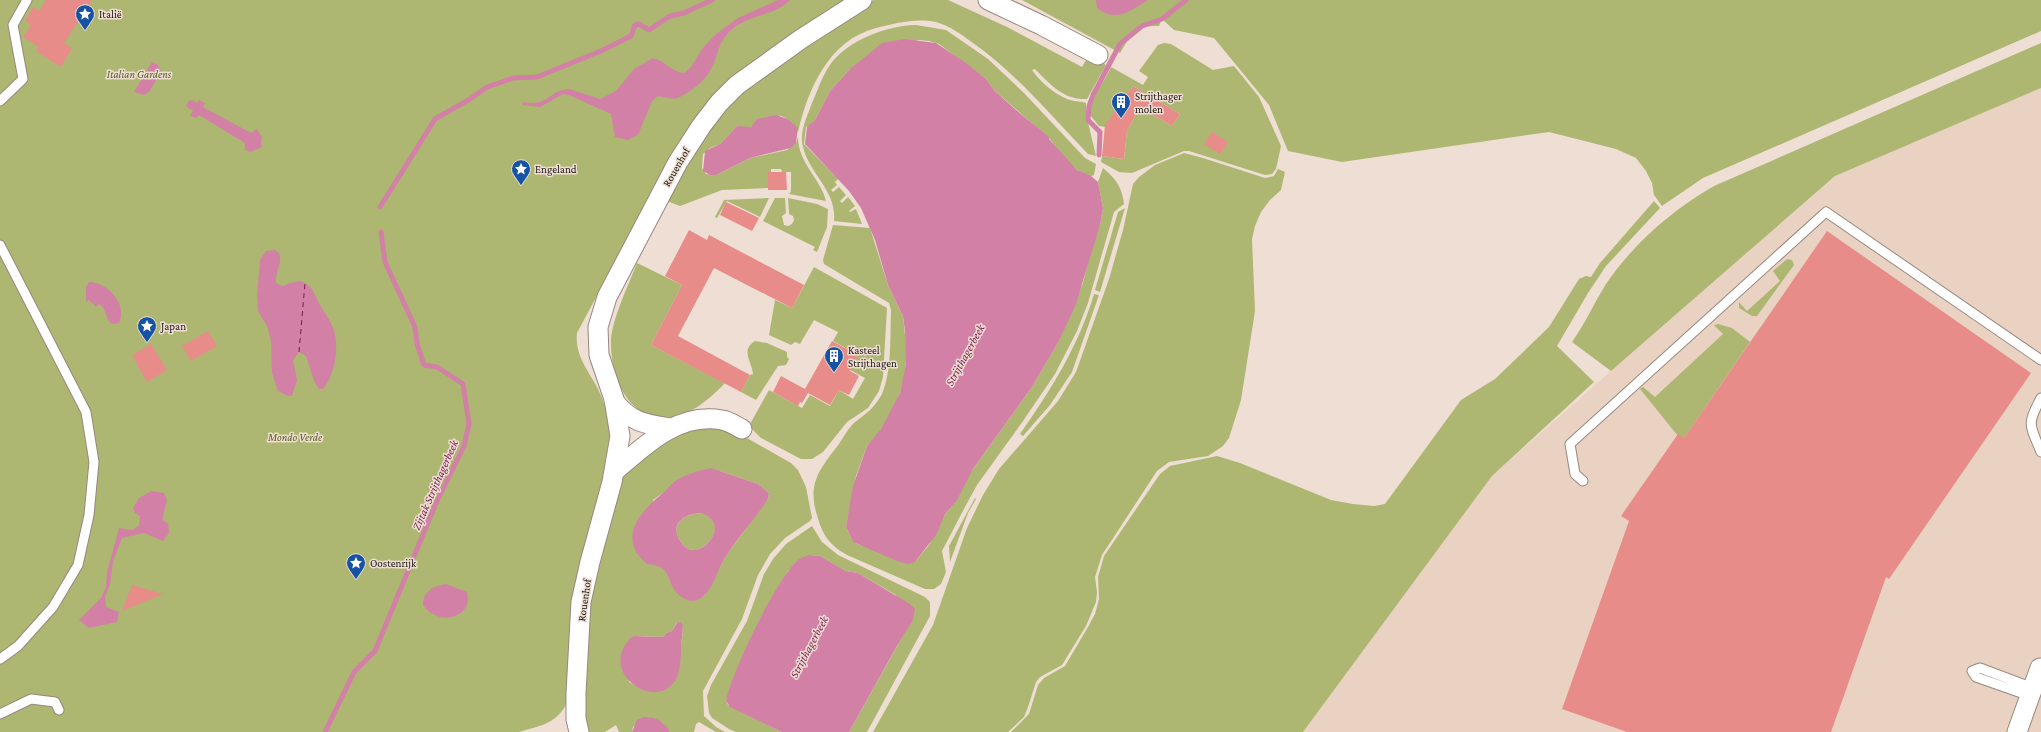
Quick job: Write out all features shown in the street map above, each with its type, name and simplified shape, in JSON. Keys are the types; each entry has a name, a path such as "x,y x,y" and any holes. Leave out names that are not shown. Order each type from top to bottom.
{"street":[{"name":"Rouenhof","path":"579,732 576,719 576,693 582,602 590,562 615,471 620,436 614,400 599,356 598,327 607,297 678,162 702,125 719,103 737,85 801,39 862,0"},
{"path":"988,0 1041,25 1098,55"},
{"name":"Rouenhof","path":"614,400 623,412 635,420 670,428"},
{"path":"615,471 658,435 670,428 698,419 711,419 724,420 742,429"},
{"path":"2017,732 2041,667"}],"lane":[{"path":"0,101 23,79 13,25 27,0"},
{"path":"1583,481 1575,474 1570,444 1826,212 2041,360"},
{"path":"0,246 86,412 94,462 89,515 78,565 53,606 18,646 0,659"},
{"path":"2041,398 2030,421 2031,430 2041,452"},
{"path":"1980,668 2032,692 1976,677 1972,671 1980,668"},
{"path":"0,714 31,699 55,702 59,710"}],"shaded area":[{"path":"2041,88 2041,732 1303,732 1492,476 1611,371 1835,176"}],"green space":[{"name":"Mondo Verde","path":"0,0 852,0 743,71 672,155 577,333 577,342 581,359 602,398 609,425 613,453 568,701 564,709 554,719 542,725 519,732 0,732"},
{"path":"874,0 948,0 1007,27 1082,67 1089,55 1106,65 1087,99 1079,99 1064,94 1052,86 1035,69 1032,70 1044,84 1054,92 1070,100 1086,103 1086,114 1096,156 1088,154 1019,82 989,55 969,40 946,26 936,22 913,21 876,28 860,34 845,43 823,68 815,83 802,116 798,132 795,126 786,118 780,116 770,117 750,127 737,126 720,144 710,148 703,154 702,168 706,174 716,175 750,158 787,150 796,143 798,137 802,155 820,185 826,201 789,194 791,191 791,172 782,172 781,169 771,169 771,172 768,172 768,188 722,190 680,206 667,201 666,192 727,102 847,16"},
{"path":"1022,0 2041,0 2041,31 1703,178 1662,206 1654,195 1652,183 1646,171 1636,158 1616,149 1549,132 1342,162 1288,151 1269,105 1214,38 1174,30 1162,19 1159,26 1143,27 1134,32 1120,53"},
{"path":"916,25 946,30 988,59 1024,93 1085,158 1096,164 1094,175 1090,177 1077,170 1063,156 1049,138 994,90 986,79 939,44 918,40 849,70 830,91 815,120 811,125 806,127 804,144 838,179 835,182 837,185 831,190 833,192 839,187 846,195 840,201 842,203 848,197 855,206 849,211 850,212 856,209 862,224 834,221 834,210 831,201 806,157 802,141 804,125 820,83 827,69 837,56 857,42 881,31"},
{"path":"1164,43 1171,44 1213,70 1234,66 1259,97 1281,146 1276,169 1272,174 1265,175 1189,151 1184,151 1132,173 1119,172 1101,162 1102,156 1124,159 1127,131 1140,107 1172,126 1180,114 1133,86 1105,127 1099,126 1090,115 1092,103 1111,67 1143,85 1148,77 1139,71 1158,45"},
{"path":"2041,43 2041,88 1835,176 1611,371 1572,342 1606,284 1629,255 1668,217 1698,196 1714,186"},
{"path":"1184,153 1265,178 1274,176 1278,169 1285,172 1281,190 1270,200 1261,212 1255,226 1252,239 1255,311 1241,400 1229,438 1223,446 1208,456 1169,462 1157,471 1102,555 1095,577 1097,592 1096,602 1086,626 1062,665 1040,677 1036,682 1024,717 1008,732 873,732 933,625 967,528 983,495 999,469 1058,401 1076,372 1109,279 1123,230 1133,184 1139,177 1155,165"},
{"path":"1103,168 1118,184 1122,193 1124,204 1114,212 1088,303 1077,331 1055,374 977,485 966,505 942,551 946,572 941,584 934,589 925,589 847,555 835,547 821,528 814,504 815,485 821,469 848,430 855,422 867,413 882,394 889,364 891,310 889,303 824,264 823,260 833,225 870,228 888,285 903,316 907,355 904,379 897,402 879,433 867,446 856,476 846,527 851,538 857,544 915,562 929,545 945,514 956,502 966,479 1032,387 1059,341 1083,283 1092,247 1100,225 1103,208 1098,182"},
{"path":"769,198 760,217 727,201 717,218 715,217 724,200"},
{"path":"775,198 785,198 786,213 782,216 784,225 788,226 792,224 794,220 793,216 789,214 788,198 817,204 828,209 827,227 817,252 813,250 815,247 763,221"},
{"path":"1654,201 1660,208 1606,266 1588,293 1557,346 1594,382 1492,476 1303,732 1011,732 1029,714 1038,685 1044,678 1065,666 1088,627 1095,614 1099,599 1098,577 1104,556 1160,474 1170,466 1217,456 1240,463 1331,500 1374,506 1385,504 1461,400 1495,379 1549,327 1579,279 1586,276 1591,277 1600,263"},
{"path":"1125,208 1100,292 1095,290 1118,212"},
{"path":"1787,259 1792,260 1794,265 1757,316 1752,316 1739,308 1739,302 1747,311 1780,281 1773,271"},
{"path":"637,263 682,285 651,345 725,383 706,401 691,411 675,417 666,418 652,416 640,411 623,392 617,379 611,353 612,332 614,322"},
{"path":"814,267 887,308 883,377 879,391 868,408 847,422 823,452 812,459 801,459 761,438 751,428 750,424 769,390 802,408 810,395 830,406 839,390 853,399 865,378 850,370 858,355 833,341 838,332 814,320 800,344 795,342 791,345 769,335 775,300 792,308"},
{"path":"1094,294 1099,295 1072,372 1050,405 1023,436 1020,434 1043,401 1072,349 1088,313"},
{"path":"1718,324 1732,328 1750,342 1682,441 1640,389 1643,387 1655,397 1723,334 1714,325"},
{"path":"755,341 767,343 787,352 787,357 789,359 786,365 778,366 756,400 741,392 750,375 753,374 748,356 748,348"},
{"path":"703,427 735,429 747,438 791,463 798,470 806,487 812,518 810,521 785,538 770,554 758,575 742,619 703,691 704,716 716,727 725,732 716,732 699,722 696,724 694,732 670,732 663,723 648,717 633,727 632,732 619,732 616,725 605,732 586,732 587,608 620,482 628,468 668,437","holes":["720,471 758,484 769,493 768,499 725,557 704,596 670,581 669,575 666,571 656,564 653,500 664,492","679,621 683,633 680,667 670,685 658,690 651,690 644,689 629,682 623,649 633,636 665,637 666,633 672,631"]},
{"path":"975,498 976,499 968,513 950,562 949,546"},
{"path":"702,513 711,518 715,525 714,533 710,541 703,547 696,550 688,549 677,535 677,525 680,521 690,515"},
{"path":"812,526 822,542 838,555 925,597 930,602 930,616 867,732 849,732 904,634 896,595 858,573 846,571 820,556 810,555 788,571 773,597 735,676 726,701 728,705 782,732 736,732 712,718 709,713 707,696 711,685 747,621 764,574 773,559 786,544"}],"water":[{"path":"778,0 790,0 777,9 744,22 725,36 710,71 695,87 686,94 675,99 658,96 652,101 638,135 628,140 615,137 611,114 569,95 563,94 540,107 522,105 523,102 539,102 557,92 569,89 600,99 616,91 634,69 653,58 676,71 684,73 691,67 702,49 716,34 738,18"},
{"path":"1096,0 1148,0 1123,14 1110,15 1097,8"},
{"path":"905,39 936,43 966,63 986,79 994,90 1049,137 1049,139 1077,170 1091,176 1098,182 1103,208 1100,225 1076,304 1059,341 1032,387 973,469 956,502 945,514 936,535 915,562 908,564 897,561 853,542 846,527 853,486 867,446 881,429 900,393 906,364 903,316 888,285 875,240 861,208 849,191 805,144 807,127 815,120 830,91 849,70 882,43"},
{"path":"152,62 158,65 161,71 150,91 144,95 134,92"},
{"path":"192,100 197,103 199,100 205,103 203,107 251,133 257,129 262,137 262,147 250,152 245,150 245,143 199,115 196,118 190,116 193,110 189,109 186,105"},
{"path":"776,115 788,119 798,128 796,143 791,148 750,158 716,175 710,175 703,171 705,151 720,144 737,126 751,127 757,119"},
{"path":"275,250 279,253 280,257 276,283 282,286 294,282 302,282 308,285 314,292 333,328 336,343 335,360 331,376 323,389 319,389 314,381 306,356 299,352 293,360 297,380 292,396 288,396 278,391 272,373 271,341 267,326 258,311 257,295 260,260 266,251"},
{"path":"89,282 103,286 114,296 121,309 119,323 113,324 109,322 103,307 99,304 96,307 89,300 86,302 86,287"},
{"path":"711,468 758,484 769,493 768,499 726,556 709,589 701,598 690,601 679,595 674,590 665,571 656,565 647,564 638,554 633,544 633,534 635,524 641,515 656,498 673,483 679,478","holes":["701,513 711,518 714,525 714,533 710,541 703,547 696,550 688,549 677,535 677,525 689,515"]},
{"path":"151,491 164,493 167,500 162,520 168,523 169,533 163,541 144,533 122,538 113,562 110,584 105,597 106,607 119,612 117,622 89,628 79,620 101,598 106,587 107,572 119,528 133,530 139,525 140,516 135,513 133,508 139,498"},
{"path":"810,555 820,556 846,571 858,573 910,604 915,609 913,620 849,732 782,732 730,707 726,701 736,670 745,649 767,606 788,571 798,560"},
{"path":"446,584 467,592 468,601 465,608 460,613 446,618 430,612 423,605 423,600 430,590 437,586"},
{"path":"678,621 682,623 683,632 680,664 675,681 665,690 654,692 642,690 632,683 624,673 620,661 623,649 633,636 664,637 666,633 672,631"},
{"path":"643,717 659,720 670,732 632,732 637,720"}],"building":[{"path":"46,0 92,0 64,43 72,48 61,67 36,51 39,47 23,37 31,25 25,21 33,7 39,11"},
{"name":"Strijthager molen","path":"1133,86 1180,114 1172,126 1140,107 1127,131 1124,159 1102,156 1105,125"},
{"path":"1212,132 1228,142 1220,154 1204,144"},
{"path":"768,172 786,172 787,190 768,190"},
{"path":"726,202 759,218 752,231 720,215"},
{"path":"689,230 707,240 709,235 804,285 792,308 714,268 678,336 750,375 741,392 651,345 682,285 665,276"},
{"path":"1827,231 2031,373 1889,579 1886,577 1831,732 1627,732 1562,709 1629,521 1621,516 1678,434 1684,438"},
{"path":"208,331 217,346 191,361 182,346"},
{"name":"Kasteel Strijthagen","path":"832,341 858,355 850,371 859,376 849,395 839,390 830,405 808,393 802,403 800,402 798,406 773,392 781,376 805,389"},
{"path":"151,344 167,370 147,382 132,355"},
{"path":"132,585 163,594 122,611"}],"waterway":[{"name":"Zijtak Strijthagerbeek","path":"380,207 435,119 470,99 487,87 513,78 537,77 603,50 631,36 635,25 639,24 649,30 670,16 684,13 712,0"},
{"name":"Strijthagerbeek","path":"1099,155 1100,132 1088,120 1089,106 1093,95 1120,44 1142,26 1162,19 1186,0"},
{"name":"Zijtak Strijthagerbeek","path":"325,732 354,672 375,651 436,503 464,446 469,424 463,384 437,367 424,365 417,344 415,327 385,262 381,232"}],"ferry route":[{"path":"299,352 305,283"}],"place":[{"name":"Italië","path":"85,31"},
{"name":"Strijthager molen","path":"1121,119"},
{"name":"Engeland","path":"521,186"},
{"name":"Japan","path":"147,343"},
{"name":"Kasteel Strijthagen","path":"834,373"},
{"name":"Oostenrijk","path":"356,580"}],"park label":[{"name":"Italian Gardens","path":"139,74"}]}
